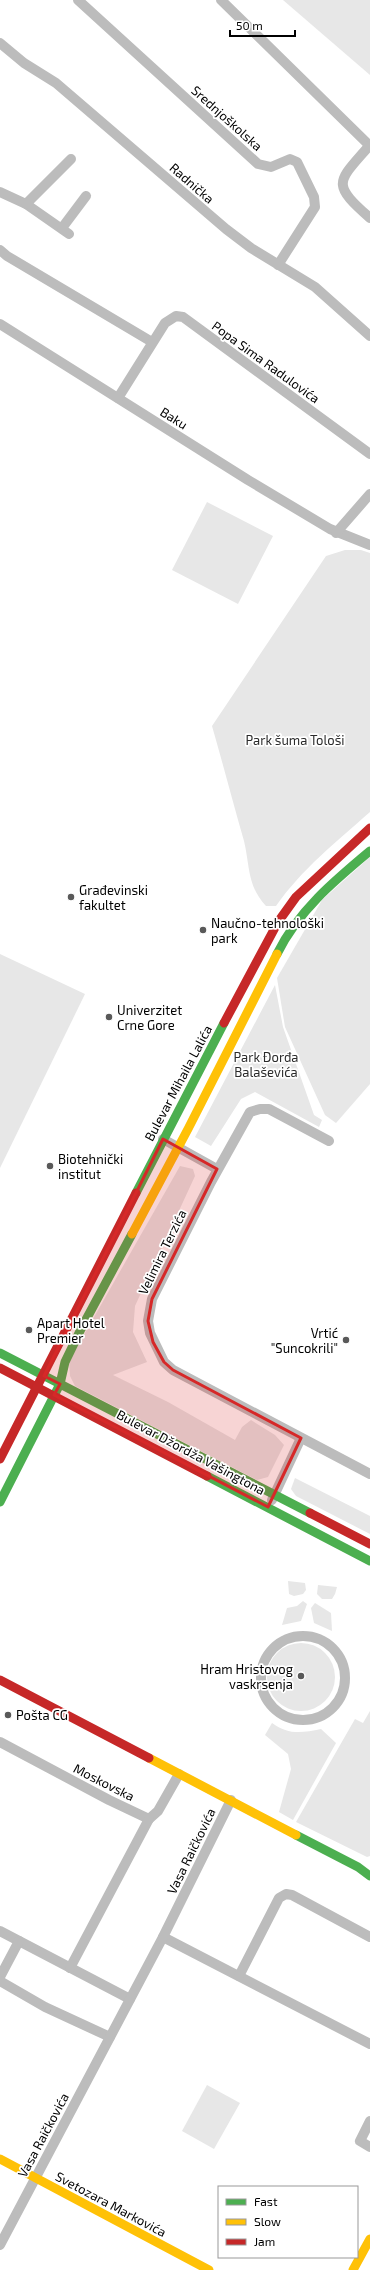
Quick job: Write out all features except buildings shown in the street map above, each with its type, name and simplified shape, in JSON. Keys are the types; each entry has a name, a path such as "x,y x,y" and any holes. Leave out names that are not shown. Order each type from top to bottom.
{"main road":[{"name":"Bulevar Mihaila Lalića","path":"0,1459 44,1376 163,1139 278,922 296,897 370,828"},
{"path":"0,1502 60,1384 65,1362 81,1329 178,1147 290,929 326,887 370,851"},
{"name":"Bulevar Džordža Vašingtona","path":"0,1353 370,1544"},
{"name":"Bulevar Džordža Vašingtona","path":"0,1368 370,1561"},
{"path":"0,1680 368,1872"},
{"name":"Svetozara Markovića","path":"0,2159 209,2270"},
{"path":"353,2270 370,2239"}],"street":[{"name":"Srednjoškolska","path":"78,0 258,164 271,167 290,160 297,162 314,197 315,207 278,265"},
{"path":"221,0 370,146 345,174 342,187 344,193 370,218"},
{"name":"Radnička","path":"0,43 24,63 56,83 226,229 278,265 315,287 370,336"},
{"path":"26,204 71,159"},
{"path":"0,192 26,204 65,231 86,196"},
{"path":"0,250 7,256 152,342"},
{"name":"Popa Sima Radulovića","path":"118,398 152,342 170,318 176,316 183,317 370,454"},
{"name":"Baku","path":"0,324 336,533 370,545"},
{"path":"336,533 370,494"},
{"name":"Velimira Terzića","path":"329,1141 269,1109 260,1108 250,1112 243,1121 217,1169 152,1299 148,1321 150,1333 164,1362 173,1370 370,1474"},
{"path":"163,1139 217,1169"},
{"path":"268,1507 301,1438"},
{"path":"308,1637 325,1643 338,1656 344,1674 344,1684 338,1701 324,1714 310,1719 296,1719 279,1712 266,1698 262,1688 262,1668 266,1659 278,1645 292,1638 308,1637"},
{"name":"Moskovska","path":"0,1742 109,1800 149,1819"},
{"path":"70,1968 149,1819 158,1811 179,1774"},
{"name":"Vasa Raičkovića","path":"0,2244 163,1937 231,1800"},
{"path":"239,1976 279,1898 286,1894 292,1895 370,1937"},
{"path":"0,1931 130,1999"},
{"path":"163,1937 370,2044"},
{"path":"0,1977 19,1941"},
{"path":"0,1981 45,2007 110,2038"},
{"path":"370,2121 360,2141 370,2147"}],"highlighted area":[{"path":"163,1139 217,1169 152,1299 148,1321 153,1342 164,1362 173,1370 301,1438 268,1507 54,1395 60,1384 44,1376"}],"green space":[{"path":"283,0 370,0 370,75"},
{"path":"207,502 273,536 238,604 172,570"},
{"name":"Park šuma Tološi","path":"345,550 361,550 370,553 370,812 308,868 276,906 266,906 255,891 252,883 244,841 212,726 326,556"},
{"path":"370,857 370,1084 336,1123 325,1115 285,1027 277,978 322,900"},
{"path":"0,954 85,994 0,1168"},
{"name":"Park Đorđa Balaševića","path":"275,985 283,1027 314,1115 322,1120 319,1127 255,1092 241,1099 211,1146 195,1137"},
{"path":"180,1166 193,1169 195,1176 135,1306 133,1332 147,1362 113,1375 168,1402 235,1440 242,1427 251,1420 275,1435 284,1445 268,1477 257,1480 75,1386 70,1376 69,1361"},
{"path":"295,1478 370,1516 370,1534 296,1496 291,1489"},
{"path":"288,1581 305,1583 306,1590 303,1594 294,1596 289,1594"},
{"path":"318,1585 337,1587 332,1599 322,1599 317,1594"},
{"path":"303,1601 307,1604 301,1621 282,1625 287,1608 297,1606"},
{"path":"315,1603 331,1613 332,1631 314,1623 311,1608"},
{"path":"301,1643 314,1646 325,1653 332,1664 335,1677 332,1690 325,1701 314,1708 301,1711 288,1708 277,1701 270,1690 267,1677 270,1664 277,1653 288,1646"},
{"path":"370,1711 370,1856 367,1857 296,1822 355,1719 363,1723"},
{"path":"272,1723 284,1730 295,1732 321,1729 336,1743 293,1820 279,1812 291,1769 288,1754 265,1735"},
{"path":"207,2085 240,2103 214,2149 182,2131"}],"traffic: fast":[{"path":"277,954 295,924 306,910 330,885 370,851"},
{"path":"136,1193 224,1023"},
{"path":"0,1502 60,1384 65,1362 81,1329 132,1234"},
{"path":"0,1353 310,1513"},
{"path":"207,1476 370,1561"},
{"path":"296,1835 358,1867 370,1876"}],"traffic: slow":[{"path":"132,1234 188,1129 277,954"},
{"path":"149,1758 296,1835"},
{"path":"0,2159 209,2270"},
{"path":"353,2270 370,2239"}],"traffic: jam":[{"path":"224,1023 278,922 296,897 370,828"},
{"path":"0,1459 136,1193"},
{"path":"0,1368 207,1476"},
{"path":"310,1513 370,1544"},
{"path":"0,1680 149,1758"}],"place":[{"name":"Građevinski fakultet","path":"71,897"},
{"name":"Naučno-tehnološki park","path":"203,930"},
{"name":"Univerzitet Crne Gore","path":"109,1017"},
{"name":"Biotehnički institut","path":"50,1166"},
{"name":"Apart Hotel Premier","path":"29,1330"},
{"name":"Vrtić \"Suncokrili\"","path":"346,1340"},
{"name":"Hram Hristovog vaskrsenja","path":"301,1676"},
{"name":"Pošta CG","path":"8,1715"}]}
